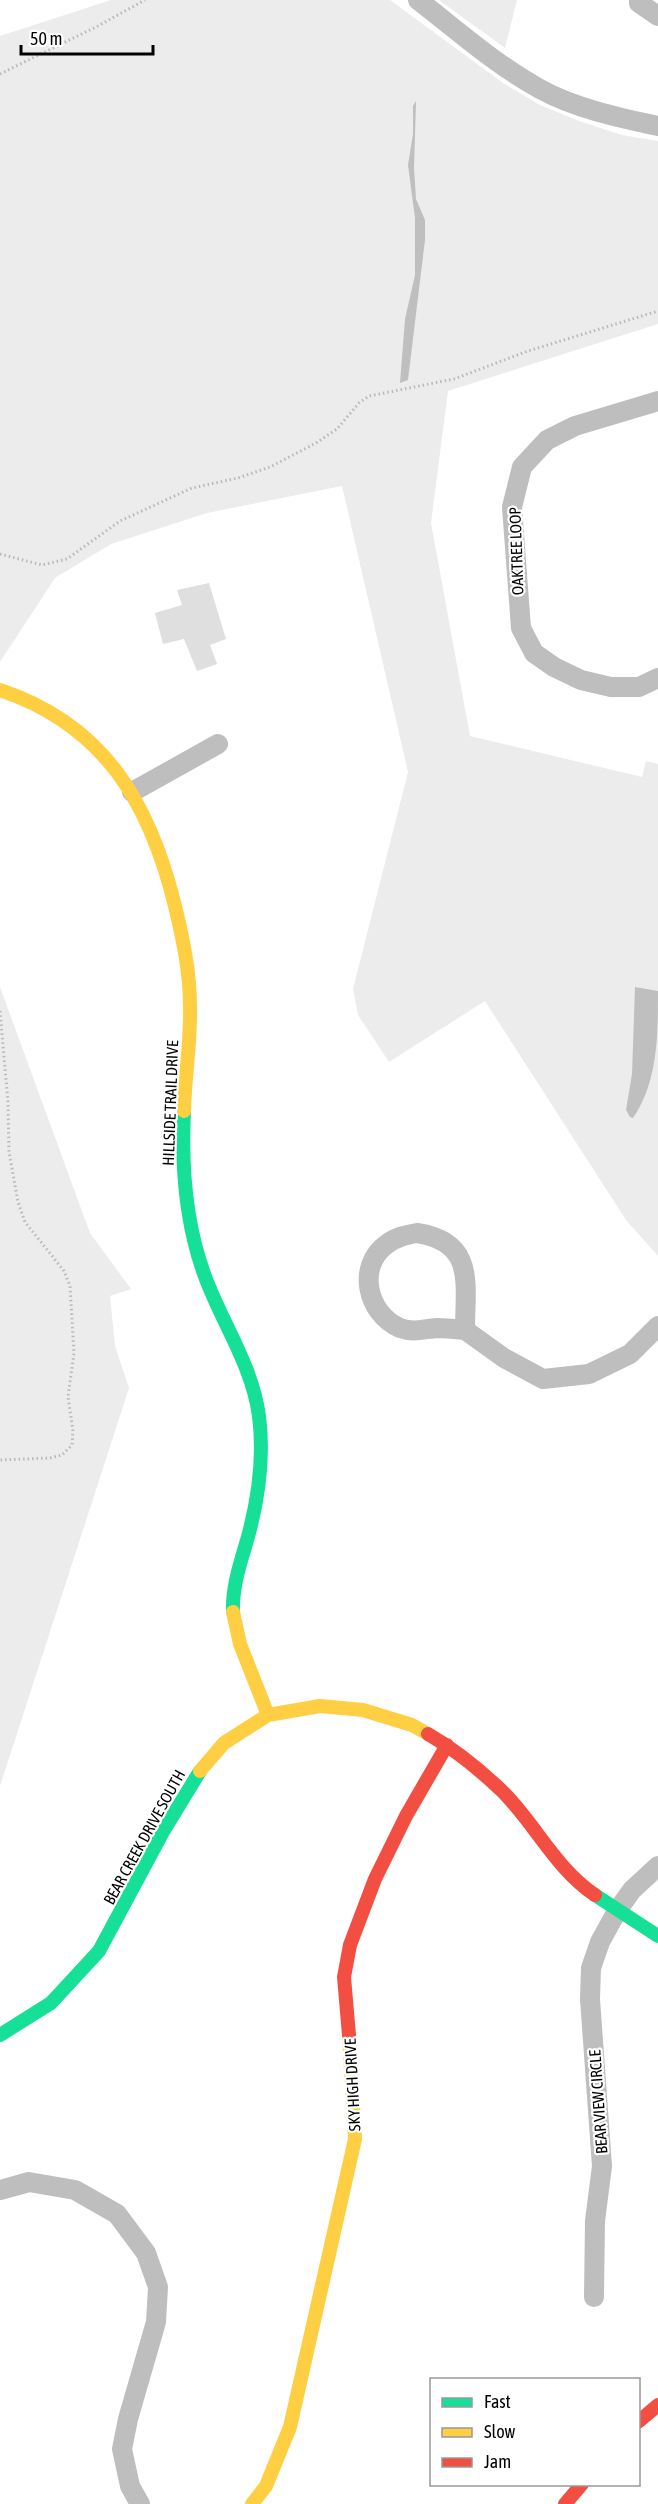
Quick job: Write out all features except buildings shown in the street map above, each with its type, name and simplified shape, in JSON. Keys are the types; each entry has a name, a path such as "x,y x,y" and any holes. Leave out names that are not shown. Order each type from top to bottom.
{"street":[{"path":"418,0 487,53 541,90 608,116 658,126"},
{"path":"639,0 639,3 658,16"},
{"name":"OAKTREE LOOP","path":"658,401 575,426 547,440 522,467 512,507 521,628 534,653 554,667 581,680 611,687 639,687 658,678"},
{"name":"HILLSIDE TRAIL DRIVE","path":"0,690 19,695 46,709 79,734 111,764 132,792 151,830 171,888 191,999 183,1110 183,1160 188,1209 201,1266 245,1362 256,1398 261,1433 261,1480 237,1573 232,1605 240,1642 268,1715"},
{"path":"132,792 218,744"},
{"path":"465,1330 467,1282 465,1268 459,1255 449,1244 434,1236 417,1233 400,1236 385,1244 375,1258 369,1274 369,1291 375,1307 386,1320 401,1328 417,1331 435,1328 465,1330 504,1358 543,1379 589,1374 630,1354 658,1326"},
{"name":"BEAR CREEK DRIVE SOUTH","path":"0,2035 51,2003 99,1951 164,1830 200,1773 224,1743 268,1715 320,1706 363,1710 412,1725 447,1746 501,1790 574,1881 658,1936"},
{"name":"SKY HIGH DRIVE","path":"252,2504 266,2486 290,2427 355,2139 353,2082 344,1977 351,1945 375,1879 406,1816 447,1746"},
{"name":"BEAR VIEW CIRCLE","path":"594,2297 595,2221 602,2166 590,2000 591,1968 600,1942 617,1911 632,1890 658,1866"},
{"path":"0,2190 29,2182 75,2190 117,2214 146,2253 158,2287 156,2322 128,2419 122,2450 130,2486 140,2504"},
{"path":"640,2421 658,2405"},
{"path":"565,2504 580,2486"}],"path":[{"path":"0,74 98,27 145,0"},
{"path":"0,554 42,565 67,559 120,521 192,488 238,478 270,467 316,443 337,429 369,396 454,379 528,351 658,311"},
{"path":"0,1011 8,1102 9,1152 18,1202 25,1222 64,1271 70,1286 74,1353 68,1397 73,1431 72,1445 62,1455 50,1458 0,1460"}],"shaded area":[{"path":"111,0 390,0 503,83 540,105 622,135 658,141 658,324 448,391 431,523 470,736 642,777 646,761 658,764 658,1256 626,1220 485,1001 389,1062 358,1015 353,989 408,772 342,486 207,513 111,544 55,578 0,662 0,36"},
{"path":"439,0 517,0 505,48"},
{"path":"416,101 414,168 416,199 425,220 425,240 408,380 400,383 405,319 415,275 415,218 408,165 413,134 413,106"},
{"path":"0,987 90,1233 131,1289 110,1296 115,1346 129,1388 0,1786"},
{"path":"635,987 658,991 658,1008 657,1041 652,1074 633,1118 626,1110 632,1074"}],"traffic: fast":[{"path":"184,1111 183,1156 190,1224 195,1246 210,1289 245,1366 259,1416 261,1460 258,1490 253,1519 236,1582 233,1612"},
{"path":"0,2035 51,2003 99,1951 164,1830 200,1771"},
{"path":"595,1895 658,1936"}],"traffic: slow":[{"path":"0,690 37,705 68,724 95,747 118,773 152,834 175,906 190,993 184,1111"},
{"path":"233,1612 240,1644 268,1715"},
{"path":"200,1771 224,1743 268,1715 320,1706 363,1710 412,1725 428,1734"},
{"path":"252,2504 266,2486 290,2427 355,2139 349,2035"}],"traffic: jam":[{"path":"428,1734 466,1760 501,1790 556,1858 595,1895"},
{"path":"349,2035 344,1977 350,1945 375,1879 406,1816 447,1745"},
{"path":"640,2420 658,2405"},
{"path":"565,2504 580,2486"}]}
